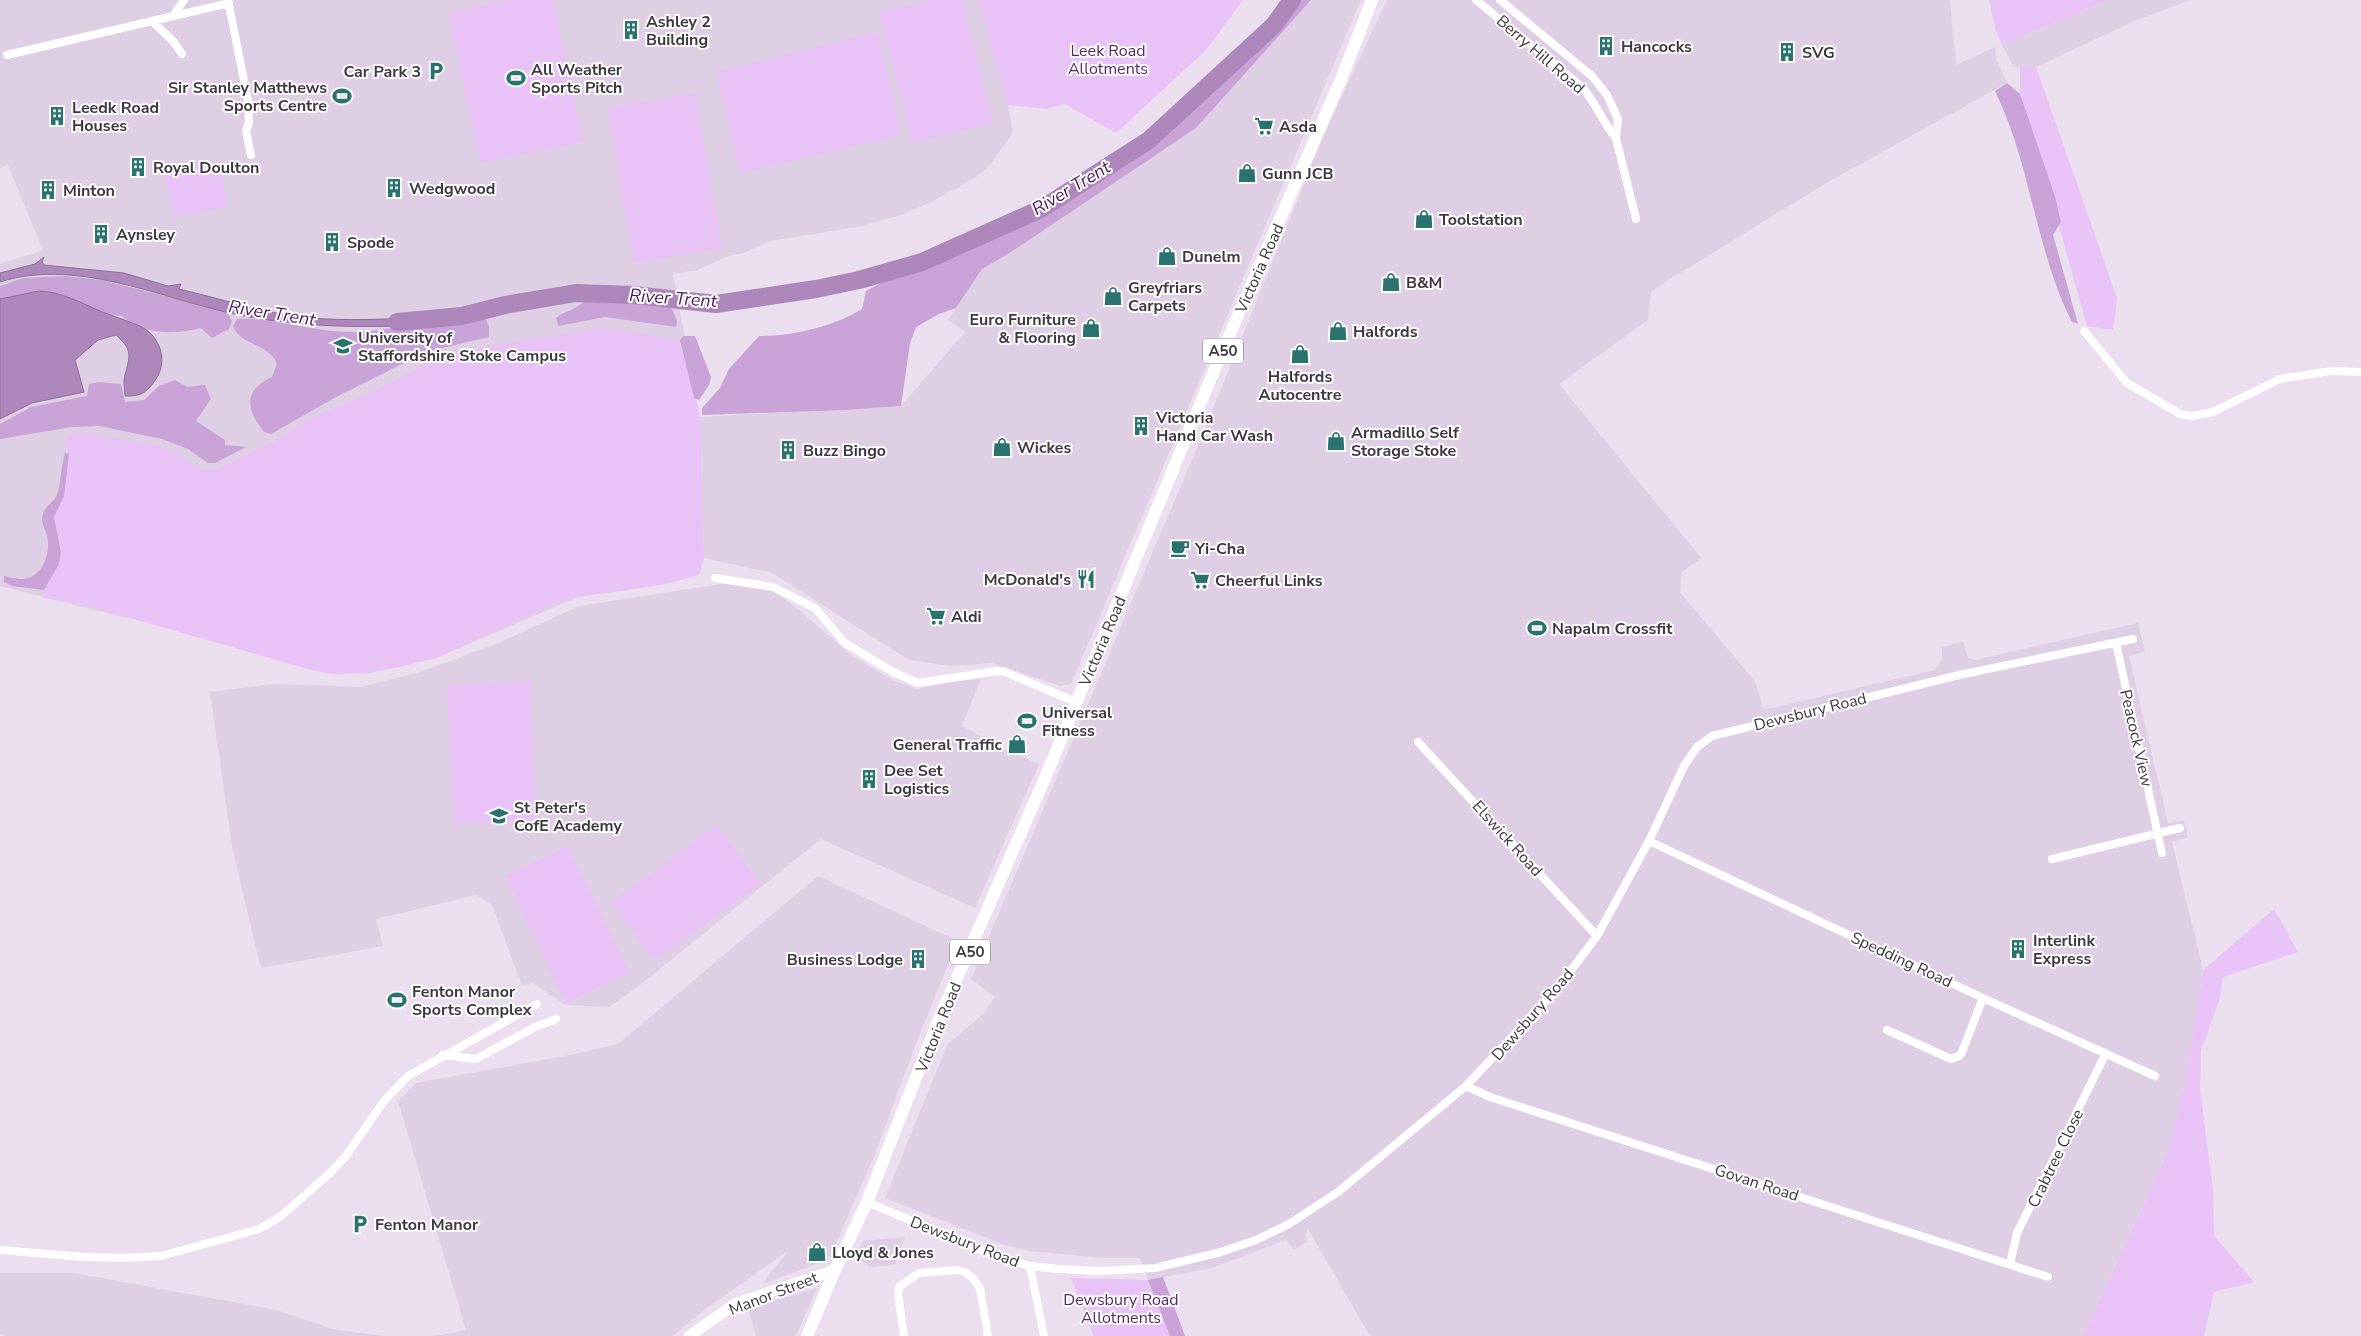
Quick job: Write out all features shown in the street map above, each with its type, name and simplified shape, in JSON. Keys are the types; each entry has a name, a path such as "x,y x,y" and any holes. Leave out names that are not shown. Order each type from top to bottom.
{"main road":[{"name":"Victoria Road","path":"807,1336 834,1270 867,1202 940,1019 1022,833 1216,366 1342,77 1372,0"}],"street":[{"path":"173,16 184,0"},
{"name":"Berry Hill Road","path":"1476,0 1581,86 1592,100 1604,124 1616,138"},
{"name":"Berry Hill Road","path":"1500,0 1600,85 1607,95 1618,119 1616,138 1636,219"},
{"path":"7,55 229,2 248,101 249,123 246,131 251,155"},
{"path":"152,21 173,41 182,54"},
{"path":"2084,331 2127,383 2180,414 2192,416 2213,412 2280,379 2331,371 2361,372"},
{"path":"714,578 773,587 815,608 845,643 893,672 918,683 996,671 1005,672 1076,702"},
{"name":"Dewsbury Road","path":"867,1202 992,1255 1030,1266 1099,1271 1155,1268 1190,1262 1256,1240 1289,1224 1338,1192 1466,1086 1557,989 1597,936 1649,841 1684,766 1697,747 1712,736 1959,675 2133,639"},
{"name":"Peacock View","path":"2116,643 2162,854"},
{"name":"Elswick Road","path":"1418,742 1597,936"},
{"path":"2052,859 2180,828"},
{"name":"Spedding Road","path":"1649,841 2155,1076"},
{"path":"1887,1030 1947,1058 1956,1058 1962,1052 1984,998"},
{"path":"0,1250 92,1257 161,1256 230,1239 259,1229 280,1217 331,1172 346,1156 399,1084 414,1072 443,1055 537,1004"},
{"path":"443,1055 476,1059 535,1027 556,1019"},
{"name":"Crabtree Close","path":"2010,1264 2017,1233 2106,1053"},
{"name":"Govan Road","path":"1466,1086 1490,1096 2048,1277"},
{"path":"1030,1266 1044,1336"},
{"name":"Manor Street","path":"689,1336 735,1304 834,1270"},
{"path":"904,1336 898,1293 900,1286 919,1273 958,1270 973,1278 980,1288 988,1336"}],"shaded area":[{"name":"University of Staffordshire Stoke Campus","path":"0,0 978,0 1008,105 1013,133 990,165 975,178 931,202 901,215 862,226 771,241 744,253 731,255 697,270 673,274 700,417 901,406 965,332 948,320 982,269 1196,128 1311,0 1361,0 1071,684 1060,686 992,663 952,666 909,660 772,573 704,558 701,440 699,575 641,588 578,597 436,658 122,617 0,586 0,264 43,250 8,165 0,168"},
{"path":"1298,0 1311,0 1196,128 1008,254 982,269 956,308 939,314 916,327 910,343 901,406 702,415 702,408 720,388 729,369 759,336 800,332 838,321 862,309 866,291 885,281 957,254 1049,210 1103,177 1155,141 1189,113 1273,30"},
{"path":"1387,0 1950,0 1956,65 1995,47 1996,59 2007,83 1828,182 1667,281 1651,292 1648,320 1559,384 1701,558 1682,572 1680,592 1752,678 1757,686 1763,710 1935,670 1942,660 1942,647 1963,642 1968,658 1975,660 2138,623 2145,651 2129,656 2168,823 2184,820 2188,837 2172,842 2203,970 2186,1079 2169,1149 2083,1336 1370,1336 1308,1229 1305,1235 1307,1242 1294,1250 1286,1240 1212,1268 1148,1280 1140,1258 1104,1258 1030,1251 1005,1245 885,1198 947,1045 984,1013 995,997 971,979 1200,441 1324,135"},
{"path":"2108,0 2190,0 2130,23 2036,67 2014,67 2002,45"},
{"path":"2007,83 2020,94 2055,196 2061,222 2053,235 2078,324 2072,322 2049,265 2017,148 1995,91"},
{"path":"65,276 102,280 226,311 232,321 229,329 212,338 201,328 180,332 160,332 140,327 122,316 0,304 0,286 23,278"},
{"path":"593,298 654,302 672,309 677,321 676,327 605,317 558,326 556,318"},
{"path":"475,318 486,319 489,327 489,337 433,350 408,361 336,397 271,434 264,432 258,424 250,401 256,388 272,377 277,364 268,352 242,337 233,326 237,319 252,319 341,332 356,332"},
{"path":"683,336 695,336 711,377 709,385 699,400 694,398 680,340"},
{"path":"175,380 187,387 205,385 211,399 196,421 225,440 225,445 246,447 215,463 208,463 188,449 162,439 99,426 72,427 0,439 0,424 31,407 87,396 89,384 99,382 121,384 125,402 144,400 159,386"},
{"path":"65,453 69,454 64,496 54,517 61,553 59,564 44,590 12,586 4,582 4,576 21,579 30,577 36,574 44,563 48,543 42,517 44,511 57,495"},
{"name":"St Peter's CofE Academy","path":"728,583 771,590 797,608 850,654 890,679 917,689 950,682 981,679 962,726 999,747 1039,764 975,908 821,839 640,985 609,1007 565,1005 533,983 522,986 492,905 476,895 376,919 383,946 261,968 233,852 210,692 275,684 361,687 417,673 499,643 579,606"},
{"path":"818,876 958,941 917,1041 875,1154 831,1255 825,1261 762,1284 789,1250 703,1311 673,1336 436,1336 466,1330 398,1101 416,1083 570,1055 618,1044"},
{"path":"905,1237 895,1265 870,1267 860,1259 858,1251 863,1241"},
{"path":"0,1273 74,1273 276,1310 332,1329 384,1336 5,1336 0,1334"},
{"path":"1163,1277 1185,1336 1170,1336 1148,1280"},
{"path":"817,1288 796,1336 756,1336 748,1308"}],"green space":[{"name":"All Weather Sports Pitch","path":"511,0 553,0 583,142 480,163 448,13"},
{"path":"935,0 962,0 993,123 912,142 879,12"},
{"name":"Leek Road Allotments","path":"978,0 1243,0 1206,50 1116,133 1065,104 1047,109 1008,105"},
{"path":"1989,0 2108,0 2002,45 1995,29"},
{"path":"878,32 901,135 740,173 716,72"},
{"path":"2020,66 2036,67 2117,298 2113,330 2087,326 2059,226 2061,222 2055,196 2020,94"},
{"path":"695,93 722,248 634,263 607,109"},
{"path":"219,165 228,206 174,217 165,176"},
{"path":"601,328 680,340 700,417 704,558 699,575 666,584 578,597 555,603 436,658 369,673 334,674 315,671 81,604 43,598 44,590 59,564 61,553 54,517 69,454 65,444 68,434 91,434 162,447 179,454 199,469 214,470 280,439 312,418 373,391 442,356 483,347"},
{"path":"530,681 536,820 454,824 447,685"},
{"path":"717,825 760,884 654,960 611,902"},
{"path":"568,846 629,973 566,1003 505,876"},
{"path":"2274,909 2298,952 2223,977 2220,997 2201,1051 2200,1089 2213,1190 2214,1236 2254,1282 2214,1292 2204,1336 2083,1336 2169,1149 2186,1079 2203,970"},
{"name":"Dewsbury Road Allotments","path":"1071,1278 1148,1280 1170,1336 1094,1336"}],"water":[{"path":"44,257 42,262 44,265 124,273 168,286 181,284 179,289 277,313 311,318 365,320 419,318 419,325 334,326 249,317 125,284 94,278 31,275 0,282 0,273 35,264"},
{"path":"39,291 55,293 70,298 133,323 149,332 160,349 162,361 159,373 149,388 139,395 125,396 124,380 129,354 128,349 116,335 98,340 75,360 84,392 32,403 0,419 0,299"}],"waterway":[{"name":"River Trent","path":"397,322 462,316 505,305 576,293 634,295 716,304 816,289 859,280 922,262 1043,208 1149,140 1274,25 1292,0"}],"place":[{"name":"Ashley 2 Building","path":"631,30"},
{"name":"Hancocks","path":"1606,46"},
{"name":"SVG","path":"1787,52"},
{"name":"Car Park 3","path":"436,71"},
{"name":"All Weather Sports Pitch","path":"516,78"},
{"name":"Sir Stanley Matthews Sports Centre","path":"342,96"},
{"name":"Leedk Road Houses","path":"57,116"},
{"name":"Asda","path":"1264,126"},
{"name":"Royal Doulton","path":"138,167"},
{"name":"Gunn JCB","path":"1247,173"},
{"name":"Wedgwood","path":"394,188"},
{"name":"Minton","path":"48,190"},
{"name":"Toolstation","path":"1424,219"},
{"name":"Aynsley","path":"101,234"},
{"name":"Spode","path":"332,242"},
{"name":"Dunelm","path":"1167,256"},
{"name":"B&M","path":"1391,282"},
{"name":"Greyfriars Carpets","path":"1113,296"},
{"name":"Euro Furniture & Flooring","path":"1091,328"},
{"name":"Halfords","path":"1338,331"},
{"name":"University of Staffordshire Stoke Campus","path":"343,346"},
{"name":"Halfords Autocentre","path":"1300,354"},
{"name":"Victoria Hand Car Wash","path":"1141,426"},
{"name":"Armadillo Self Storage Stoke","path":"1336,441"},
{"name":"Wickes","path":"1002,447"},
{"name":"Buzz Bingo","path":"788,450"},
{"name":"Yi-Cha","path":"1180,548"},
{"name":"McDonald's","path":"1086,579"},
{"name":"Cheerful Links","path":"1200,580"},
{"name":"Aldi","path":"936,616"},
{"name":"Napalm Crossfit","path":"1537,628"},
{"name":"Universal Fitness","path":"1027,721"},
{"name":"General Traffic","path":"1017,744"},
{"name":"Dee Set Logistics","path":"869,779"},
{"name":"St Peter's CofE Academy","path":"499,816"},
{"name":"Interlink Express","path":"2018,949"},
{"name":"Business Lodge","path":"918,959"},
{"name":"Fenton Manor Sports Complex","path":"397,1000"},
{"name":"Fenton Manor","path":"360,1224"},
{"name":"Lloyd & Jones","path":"817,1252"}]}
